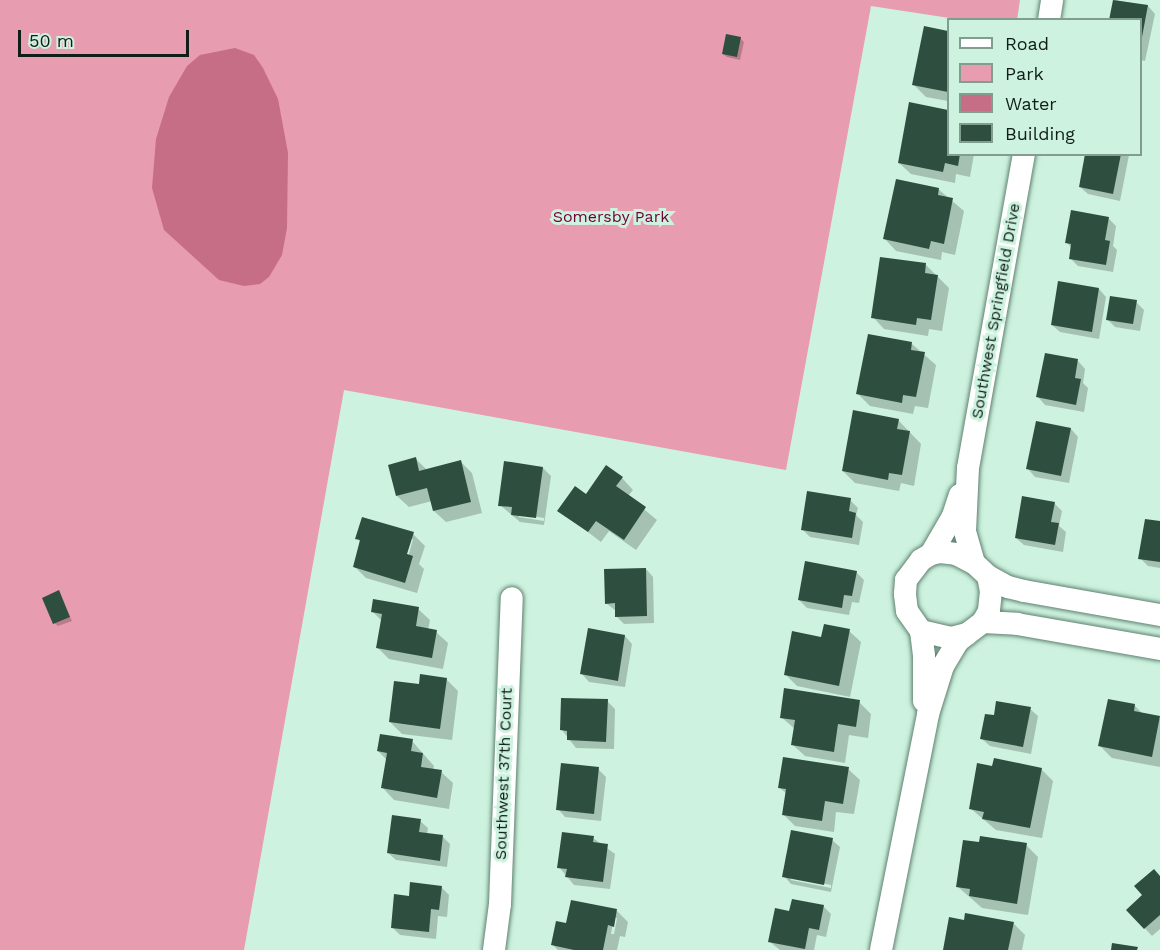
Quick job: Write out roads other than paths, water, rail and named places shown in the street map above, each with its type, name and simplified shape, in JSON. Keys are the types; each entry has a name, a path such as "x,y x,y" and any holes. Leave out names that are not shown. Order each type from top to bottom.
{"street":[{"path":"1048,18 1052,0"},
{"name":"Southwest Springfield Drive","path":"931,554 953,516 968,468 1024,156"},
{"name":"Southwest Springfield Drive","path":"968,468 965,531 981,569"},
{"path":"921,742 925,686 921,631 907,611 906,579 921,560 931,554 956,554 1024,591 1160,615"},
{"path":"881,950 921,742 943,666 958,641 975,628 991,602 981,569"},
{"name":"Southwest 37th Court","path":"494,950 500,904 512,598"},
{"path":"921,631 951,638 975,628 1017,624 1160,649"}],"water":[{"path":"235,48 254,55 263,68 278,99 288,153 287,228 282,255 269,277 260,284 244,286 219,280 164,230 152,188 156,139 169,97 187,66 200,55"}],"park label":[{"name":"Somersby Park","path":"611,217"}]}
